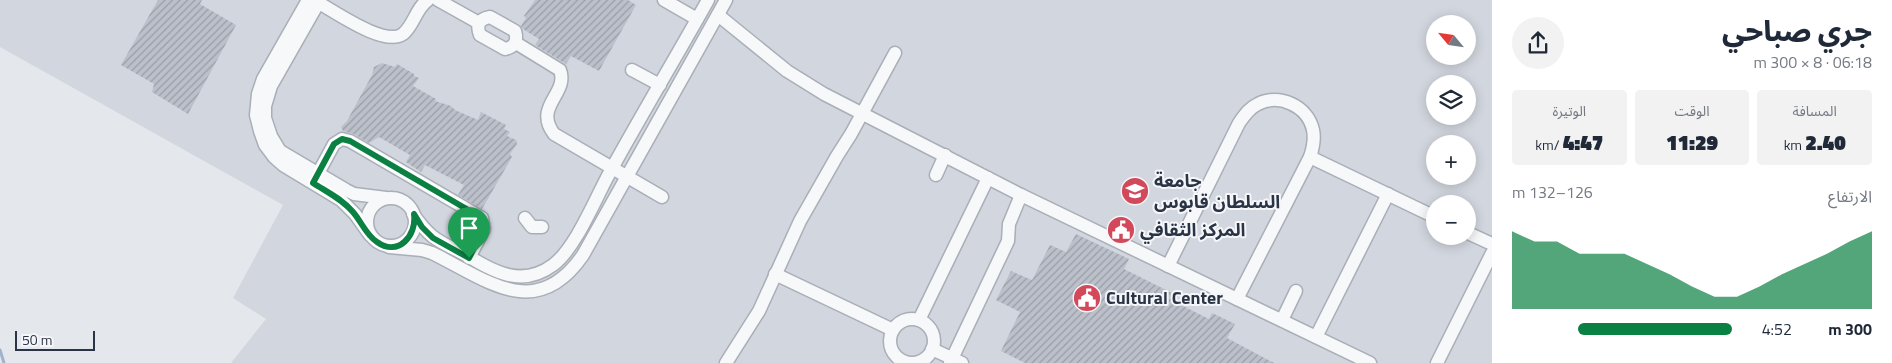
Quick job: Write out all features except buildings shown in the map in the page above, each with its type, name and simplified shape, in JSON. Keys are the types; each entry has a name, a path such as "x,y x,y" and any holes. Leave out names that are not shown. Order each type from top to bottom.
{"lane":[{"path":"428,0 418,11 407,30 397,37 390,38 378,36 315,1 263,79 258,94 256,115 265,145 283,166 354,194 395,198 402,201 409,206 422,227 433,238 491,270 515,277 541,272 563,256 575,238 612,168 708,0"},
{"path":"438,0 479,23"},
{"path":"664,0 697,19"},
{"path":"315,178 348,206 375,241 389,247 432,253 504,289 527,291 541,289 563,278 574,268 726,0"},
{"path":"718,15 786,71 824,94 988,178 1370,363"},
{"path":"490,17 515,31 516,43 511,48 505,49 480,35 477,29 479,23 483,18 490,17"},
{"path":"516,43 560,70 563,81 547,114 548,126 554,134 662,197"},
{"path":"726,363 759,311 800,221 895,53"},
{"path":"632,70 660,85"},
{"path":"1168,266 1239,123 1247,112 1258,103 1272,100 1285,101 1298,107 1308,117 1313,129 1314,143 1310,157 1237,299"},
{"path":"315,178 334,144 342,139 350,141 482,218 484,229 469,258"},
{"path":"936,175 945,155"},
{"path":"1310,157 1426,213"},
{"path":"919,320 988,178"},
{"path":"932,349 955,361 1008,241 1009,224 1021,194"},
{"path":"1316,337 1388,194"},
{"path":"370,236 366,221 368,213 378,201 386,198"},
{"path":"389,247 397,246 410,238 414,230 414,214"},
{"path":"525,218 532,227 542,227"},
{"path":"1476,236 1492,244"},
{"path":"1437,363 1492,253"},
{"path":"775,274 893,330"},
{"path":"1282,320 1296,291"},
{"path":"904,320 919,320 932,332 932,349 927,356 914,362 898,361 890,342 893,330 904,320"}],"shaded area":[{"path":"0,0 1492,0 1492,363 231,363 266,319 233,298 283,205 0,47"}],"waterway":[{"path":"0,350 4,363"}],"place":[{"name":"جامعة السلطان قابوس","path":"1135,191"},
{"name":"المركز الثقافي","path":"1121,230"},
{"name":"Cultural Center","path":"1087,298"}],"route":[{"path":"346,139 479,215 484,221 485,226 469,258 433,238 422,227 414,214 414,230 410,238 404,243 389,247 375,241 348,206 313,183 334,144 338,140 346,139"}]}
